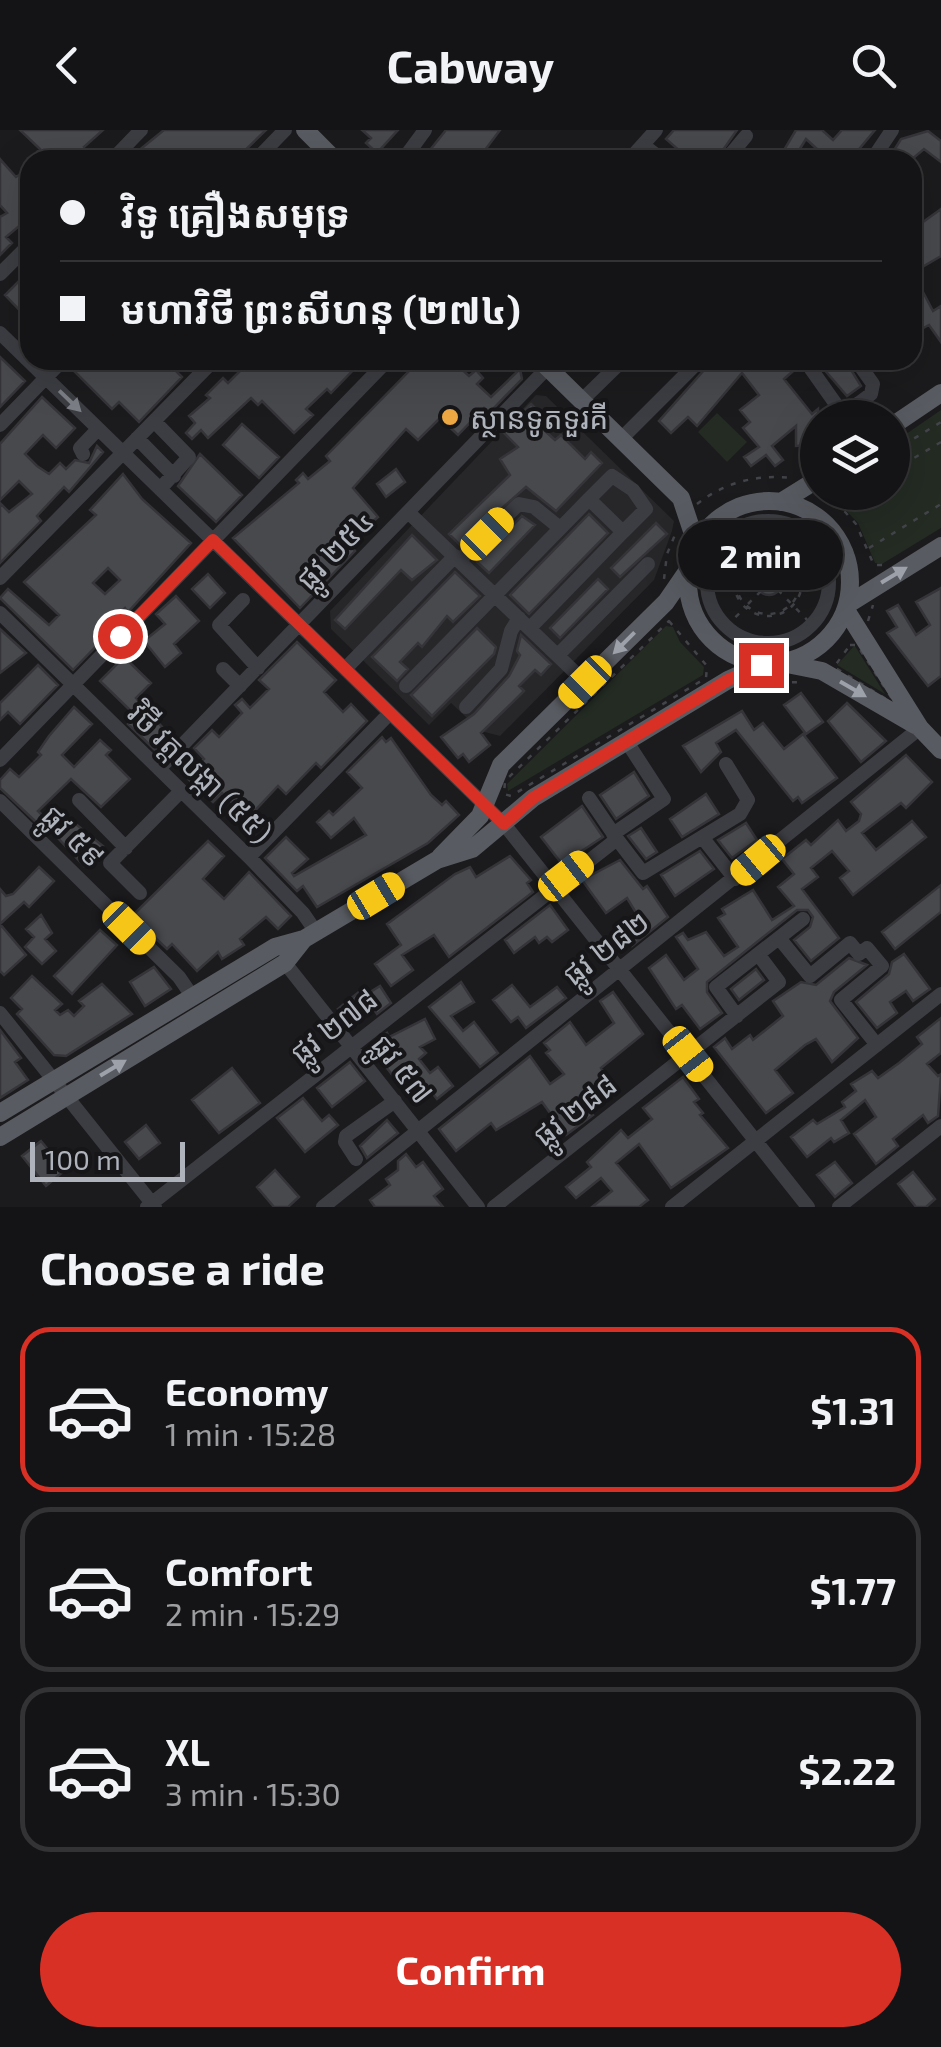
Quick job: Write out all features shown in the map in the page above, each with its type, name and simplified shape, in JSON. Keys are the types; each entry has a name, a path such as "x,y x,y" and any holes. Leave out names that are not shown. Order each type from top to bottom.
{"main road":[{"path":"305,130 326,150"},
{"path":"555,370 688,505 696,543"},
{"path":"910,414 941,392"},
{"path":"688,505 727,511 754,502 781,502 800,494"},
{"path":"781,502 820,520 835,536 848,562 846,608 837,627 812,651 782,663"},
{"path":"727,511 696,543 688,570 688,593 703,630 734,656 761,665"},
{"path":"846,608 941,546"},
{"path":"0,1113 275,947 310,936 437,860 472,827 486,805 501,765 666,602 688,570"},
{"path":"846,608 920,728 941,750"},
{"path":"437,860 472,849 533,798 728,680 761,665 828,668 920,728"},
{"path":"0,1137 285,963 310,936"}],"street":[{"path":"122,150 141,130"},
{"path":"266,150 286,130"},
{"path":"638,150 656,130"},
{"path":"734,150 746,136"},
{"path":"643,145 649,150"},
{"path":"0,274 20,254"},
{"path":"0,333 20,353"},
{"path":"38,370 504,824 808,1207"},
{"path":"0,425 54,370"},
{"path":"0,578 93,463 123,453 204,370"},
{"path":"0,760 378,370"},
{"name":"ផ្លូវ ២៥៤","path":"160,770 541,370"},
{"path":"582,401 613,370"},
{"path":"621,439 690,370"},
{"path":"812,370 833,400"},
{"path":"863,370 873,384 872,394 863,400"},
{"path":"154,421 189,457 160,489"},
{"path":"93,463 80,448 98,428"},
{"path":"149,450 167,433"},
{"path":"137,438 174,476"},
{"path":"634,490 652,470"},
{"path":"406,686 612,476 634,490 646,509 525,623 510,631 500,669 466,707"},
{"path":"589,499 623,532"},
{"path":"345,670 458,558 520,504 534,507 560,528"},
{"path":"408,512 585,682"},
{"path":"777,522 812,540 823,555 830,583 822,612 812,625 775,643 746,639 726,626 714,610 707,582 715,554 726,539 748,525 777,522"},
{"path":"558,655 648,564"},
{"path":"243,600 219,625 258,668"},
{"name":"វិថី វត្តលង្កា (៥៥)","path":"0,614 303,913 310,936"},
{"path":"224,669 240,686"},
{"path":"249,857 390,713"},
{"name":"ផ្លូវ ២៨២","path":"324,1207 920,728"},
{"name":"ផ្លូវ ២៧៨","path":"151,1206 664,800 627,742"},
{"path":"590,798 644,873 748,804 726,764"},
{"path":"140,893 110,863 182,791"},
{"path":"78,800 126,848"},
{"name":"ផ្លូវ ៥៩","path":"0,801 179,977 192,996"},
{"path":"702,838 735,879"},
{"path":"738,1016 716,987 803,919"},
{"path":"779,938 810,976 850,942 860,954 867,948 882,966 841,1000 876,1045"},
{"name":"ផ្លូវ ២៨៨","path":"494,1207 779,982 758,954"},
{"name":"ផ្លូវ ៥៧","path":"285,963 478,1207"},
{"path":"672,1207 941,994"},
{"path":"0,1012 151,1206"},
{"path":"356,1158 345,1142 346,1136 395,1101"},
{"path":"839,1207 941,1126"}],"path":[{"path":"910,441 941,422"},
{"path":"910,460 941,442"},
{"path":"800,481 779,476 748,479 688,505 667,554 666,602 674,624 706,666 728,680 783,685 828,668 850,644 857,644 896,704 828,668"},
{"path":"868,548 941,504"},
{"path":"844,510 856,524 874,565 882,566 897,557"},
{"path":"726,539 761,574"},
{"path":"777,574 812,540"},
{"path":"765,548 781,551 792,560 800,583 793,604 772,614 746,607 734,582 746,559 765,548"},
{"path":"778,590 812,625"},
{"path":"726,626 761,591"},
{"path":"674,624 663,622 504,781 504,794 511,796 706,678 706,666"}],"shaded area":[{"path":"536,395 546,396 674,521 672,531 654,580 500,736 481,731 451,703 429,725 331,629 330,611"},
{"path":"941,410 941,528 882,564 875,563 858,523 845,510 910,510 910,431"},
{"path":"717,413 747,442 727,462 698,432"},
{"path":"666,626 673,627 680,642 704,667 703,675 508,791 507,784"},
{"path":"855,646 885,694 837,665"}],"building":[{"path":"20,130 103,130 84,147 86,150 40,149"},
{"path":"164,130 266,130 245,150 139,150"},
{"path":"362,130 398,130 380,150 366,143 371,138"},
{"path":"446,130 500,130 485,150 430,150"},
{"path":"674,130 737,130 723,150 679,150 666,139"},
{"path":"796,130 822,130 833,140 842,130 875,130 858,150 818,150 806,139 799,150 784,150"},
{"path":"928,131 941,141 941,162 924,149 894,150 901,139"},
{"path":"0,159 16,177 20,174 20,225 6,237 12,243 0,255 0,217 7,213 0,205"},
{"path":"941,209 941,256 922,267 922,223"},
{"path":"20,284 20,311 5,295"},
{"path":"922,293 933,311 941,306 941,342 929,325 922,329"},
{"path":"0,357 25,381 0,407"},
{"path":"73,370 177,370 182,377 139,422 119,402 112,409"},
{"path":"241,370 353,370 331,393 327,389 306,409 313,415 294,433 262,401 258,405 251,398 208,438 201,430 192,439 186,433 195,423 189,416 210,398 206,395 223,378 228,383"},
{"path":"410,370 463,370 469,376 476,370 483,378 477,384 491,397 520,370 522,379 489,413 484,408 458,435 440,418 418,440 406,429 353,488 378,517 348,543 355,551 300,608 233,538 299,483 296,480 303,473 308,479 330,461 326,456"},
{"path":"704,370 794,370 784,379 801,400 800,446 796,446 796,426 772,446 783,460 775,466 766,455 751,466 744,457 759,447 743,428 750,422 740,410 759,395 742,373 697,426 688,417 671,433 659,421"},
{"path":"825,370 851,370 861,386 847,396"},
{"path":"42,397 75,428 56,448 43,435 25,454 37,466 49,474 60,463 66,469 75,460 89,463 97,446 103,452 69,492 64,487 37,516 41,521 0,563 0,503 9,512 32,494 19,481 0,500 0,444"},
{"path":"531,404 539,412 532,419 555,440 561,435 585,459 591,452 602,463 556,511 526,487 460,545 449,534 510,475 500,459 518,447 503,432"},
{"path":"242,424 279,457 259,478 223,445"},
{"path":"200,454 242,495 216,522 178,486"},
{"path":"396,469 405,482 386,497 377,484"},
{"path":"123,474 142,499 191,543 128,612 125,608 103,631 107,635 73,670 0,598 8,589 49,625 59,615 24,582 96,515 90,510","holes":["108,568 120,580 105,594 93,583"]},
{"path":"589,514 608,533 529,614 510,595"},
{"path":"522,516 535,525 489,573 477,562"},
{"path":"656,523 667,534 620,577 611,568"},
{"path":"412,535 437,560 412,580 401,570 345,629 335,620"},
{"path":"769,569 778,573 782,582 778,591 769,595 760,591 756,582 760,573"},
{"path":"455,572 480,596 453,622 447,616 422,647 418,643 400,662 408,669 397,681 372,657"},
{"path":"208,574 225,593 210,608 192,589"},
{"path":"598,579 608,589 560,638 550,628"},
{"path":"941,588 941,676 928,686 887,633 897,627 887,611 898,605 916,635 930,625 916,602"},
{"path":"176,596 199,621 174,644 181,653 165,667 144,641 165,624 156,614"},
{"path":"477,628 496,647 494,654 432,716 411,695"},
{"path":"0,629 26,653 0,673"},
{"path":"521,635 551,664 541,675 535,670 519,686 524,691 481,733 490,745 469,762 463,754 458,758 441,737 474,714 509,676 520,655 517,651"},
{"path":"297,642 336,680 324,692 343,712 351,704 367,721 321,768 316,763 286,794 278,786 248,818 222,793 213,802 186,777 204,759 194,748 212,730 219,737 242,713 235,705 242,699 250,708 269,689 259,680"},
{"path":"124,657 151,683 136,698 173,739 159,754 128,724 137,717 100,681"},
{"path":"38,665 58,685 20,724 8,712 0,720 0,703"},
{"path":"801,693 823,722 806,734 784,705"},
{"path":"847,703 886,741 861,762 828,721"},
{"path":"74,707 92,724 62,755 74,767 100,740 111,750 106,755 130,779 101,807 71,779 38,811 43,816 36,822 0,788 0,780 10,769 19,777 41,755 38,752 49,736"},
{"path":"742,711 754,730 763,723 784,749 803,734 837,778 802,803 798,797 793,801 736,730 716,743 721,752 701,772 683,746"},
{"path":"382,737 386,742 391,738 431,795 442,805 446,801 459,815 428,843 317,907 303,886 297,891 265,858 286,837 308,859 292,873 294,876 366,835 354,818 331,838 317,822 329,811 333,815 362,788 347,772"},
{"path":"906,755 932,782 906,808 901,803 862,833 876,850 912,821 926,837 853,895 840,878 849,871 832,851 811,868 818,877 802,889 839,938 811,961 794,940 810,927 813,917 808,910 797,910 707,982 707,992 722,1013 700,1029 682,1005 676,1009 649,968 666,955 684,980 698,969 676,937 683,933 688,940 706,932 724,956 738,947 718,918 725,914 722,909 753,890 772,920 794,906 778,887 794,874 782,859 806,840 811,845 838,820 846,831 859,821 861,814 851,802"},
{"path":"634,772 649,796 616,819 600,795"},
{"path":"706,794 719,814 682,837 670,819"},
{"path":"582,806 603,837 562,864 541,837"},
{"path":"72,821 103,846 84,866 57,837"},
{"path":"746,823 757,840 732,858 718,840"},
{"path":"641,828 657,852 646,859 628,836"},
{"path":"208,841 224,856 203,879 224,899 249,872 291,916 278,929 266,917 240,939 244,945 222,959 218,952 197,971 172,944 167,949 132,916"},
{"path":"700,851 714,869 675,896 661,875"},
{"path":"510,856 531,880 527,883 533,892 449,957 434,935 402,955 413,970 391,986 375,964 401,945 387,924 455,874 470,867 476,877"},
{"path":"620,860 643,889 647,886 668,917 632,946 629,942 646,929 627,898 606,913 582,880"},
{"path":"39,867 54,881 29,907 24,902 0,924 0,889 6,896 13,894"},
{"path":"941,885 941,912 895,949 882,932"},
{"path":"550,905 568,930 552,942 547,937 539,943 535,937 514,953 505,940"},
{"path":"41,915 52,933 45,939 56,951 42,964 25,947 34,937 26,929"},
{"path":"0,924 26,955 4,975 0,971"},
{"path":"100,930 117,945 72,994 54,976"},
{"path":"904,954 930,989 913,1001 906,991 890,1002 897,1013 877,1028 856,1002 889,974 892,962"},
{"path":"849,958 867,965 834,992 830,1001 858,1038 832,1062 816,1039 805,1045 775,1070 793,1093 766,1113 714,1047 725,1038 732,1049 750,1035 753,1040 783,1016 773,1001 801,982 816,985"},
{"path":"154,967 171,989 145,1006 130,982"},
{"path":"756,969 764,980 739,1000 731,989"},
{"path":"32,976 62,1004 55,1010 60,1015 68,1010 74,1016 84,1006 79,1001 102,984 132,1014 66,1056 54,1055 17,1014 22,1009 11,998"},
{"path":"461,982 474,1002 451,1016 463,1031 474,1022 498,1053 480,1067 429,1007"},
{"path":"512,985 530,1007 557,987 566,998 526,1028 518,1017 511,1022 493,1000"},
{"path":"380,986 391,1003 377,1014 373,1008 364,1015 357,1007 345,1017 338,1009 359,992 362,997"},
{"path":"613,992 643,1034 601,1068 607,1077 579,1097 593,1115 566,1135 542,1102 496,1130 491,1123 456,1151 439,1129 530,1056 550,1084 564,1074 546,1053 550,1050 544,1043 570,1022 586,1045 614,1023 600,1001"},
{"path":"941,1018 941,1053 927,1064 938,1076 941,1074 938,1116 928,1123 923,1115 893,1139 898,1146 876,1164 854,1134 876,1117 865,1100 841,1120 849,1133 834,1142 831,1138 807,1157 791,1137 813,1120 817,1124 845,1107 842,1102 856,1091 851,1084 872,1071 878,1078 899,1063 922,1044 917,1037"},
{"path":"425,1019 435,1039 420,1047 426,1053 419,1059 430,1073 438,1067 453,1086 437,1099 416,1073 400,1085 370,1046 387,1033 389,1037"},
{"path":"0,1030 21,1058 15,1062 28,1080 0,1098"},
{"path":"350,1062 365,1081 332,1107 317,1088"},
{"path":"232,1068 260,1103 219,1133 192,1100"},
{"path":"683,1077 699,1099 694,1102 703,1113 700,1115 728,1148 671,1188 639,1144 616,1163 648,1200 639,1207 592,1207 612,1191 601,1178 576,1198 566,1187 591,1167 587,1162 621,1130 628,1138 652,1119 643,1108"},
{"path":"303,1098 322,1121 329,1115 338,1125 305,1152 277,1118"},
{"path":"387,1120 398,1133 367,1158 360,1146"},
{"path":"146,1125 160,1143 139,1159 125,1142"},
{"path":"41,1141 65,1170 46,1186 22,1156"},
{"path":"406,1154 416,1167 423,1162 443,1189 434,1196 443,1207 375,1207 370,1200 390,1185 386,1179 398,1170 398,1161"},
{"path":"835,1162 852,1183 835,1197 817,1175"},
{"path":"275,1170 299,1197 288,1207 274,1207 257,1187"},
{"path":"913,1172 935,1199 926,1207 916,1207 898,1184"}],"place":[{"name":"ស្ថានទូតទួរគី","path":"450,417"}],"route":[{"path":"120,636 213,540 504,824 533,798 728,680 761,665"}]}
